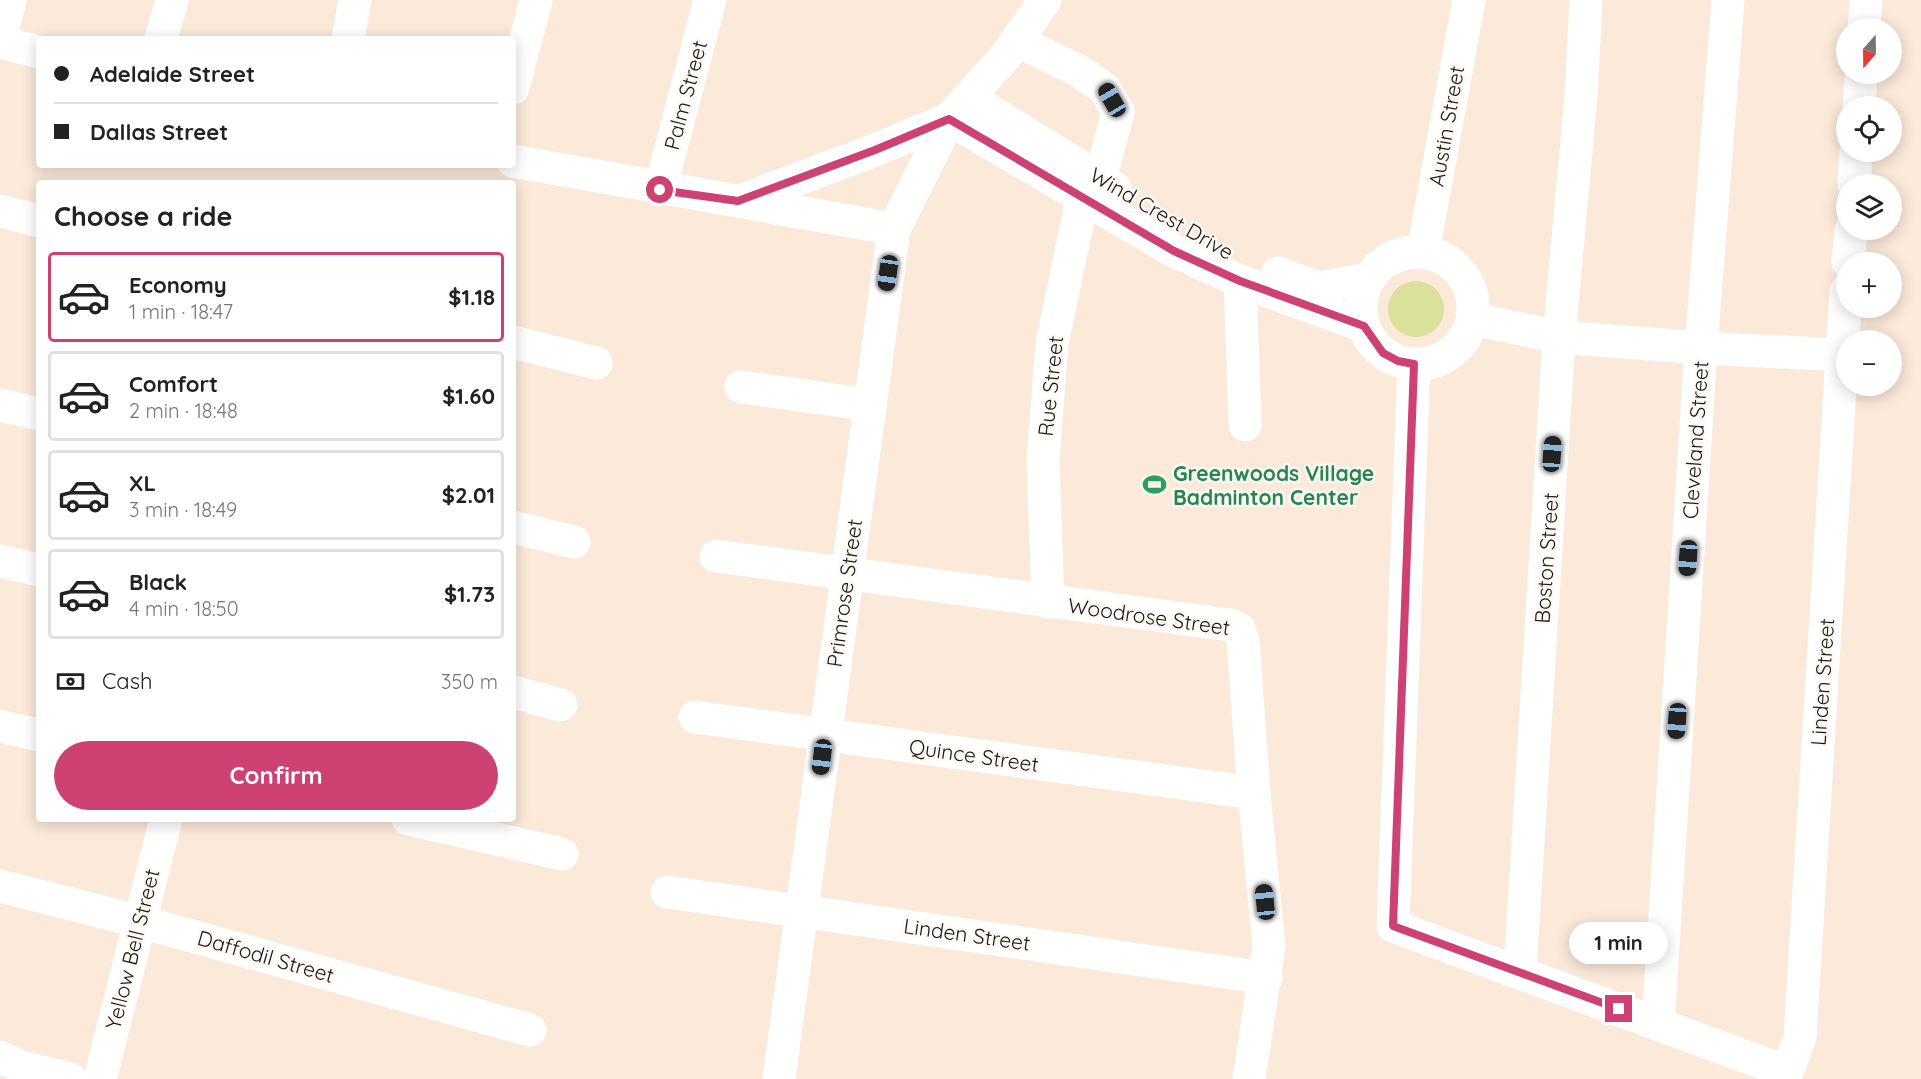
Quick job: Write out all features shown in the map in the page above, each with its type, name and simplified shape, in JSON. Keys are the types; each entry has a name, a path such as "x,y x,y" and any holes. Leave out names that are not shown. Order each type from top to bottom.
{"street":[{"path":"10,0 0,40 36,51"},
{"path":"162,36 172,0"},
{"path":"349,36 355,0"},
{"path":"516,77 536,0"},
{"name":"Palm Street","path":"660,190 710,0"},
{"path":"738,201 875,150 959,108 1017,40 1045,0"},
{"name":"Austin Street","path":"1423,252 1469,0"},
{"name":"Boston Street","path":"1520,972 1559,337 1581,96 1586,0"},
{"name":"Cleveland Street","path":"1658,1024 1701,348 1728,0"},
{"path":"1865,18 1866,0"},
{"name":"Rue Street","path":"1017,40 1079,72 1105,90 1118,112 1104,164 1090,186 1052,344 1043,459 1048,602"},
{"name":"Wind Crest Drive","path":"959,108 1090,186 1246,261 1318,288 1368,279"},
{"name":"Primrose Street","path":"779,1079 894,229 959,108"},
{"path":"516,162 660,190 738,201 894,229"},
{"name":"Wind Crest Drive","path":"1090,186 1174,251 1240,281 1364,326"},
{"path":"0,211 36,220"},
{"path":"1407,252 1423,252 1442,257 1457,267 1468,282 1474,300 1473,319 1468,334 1458,347 1430,363 1414,364 1398,361 1383,353 1364,326 1361,302 1368,279 1378,267 1392,257 1407,252"},
{"path":"1240,281 1245,424"},
{"path":"1473,319 1559,337 1701,348 1836,355"},
{"path":"516,343 596,363"},
{"path":"1414,364 1393,926 1658,1024"},
{"path":"741,387 870,405"},
{"name":"Linden Street","path":"1658,1024 1787,1072 1800,1037 1839,396"},
{"path":"0,405 36,413"},
{"path":"516,528 574,542"},
{"name":"Woodrose Street","path":"716,556 1230,625 1239,629 1243,640 1254,793 1269,946 1249,1079"},
{"path":"0,561 36,569"},
{"path":"516,693 561,705"},
{"name":"Quince Street","path":"695,717 1254,793"},
{"path":"0,726 36,734"},
{"name":"Yellow Bell Street","path":"100,1079 138,921 165,822"},
{"path":"421,822 562,854"},
{"name":"Daffodil Street","path":"0,886 138,921 530,1030"},
{"name":"Linden Street","path":"667,892 1266,978"},
{"path":"7,1064 70,1079"}],"green space":[{"path":"1416,281 1431,286 1439,294 1444,309 1439,324 1431,332 1416,337 1401,332 1393,324 1388,309 1393,294 1401,286"}],"place":[{"name":"Greenwoods Village Badminton Center","path":"1155,485"}],"route":[{"path":"660,190 738,201 875,150 949,119 1083,195 1174,251 1240,281 1364,326 1372,341 1383,353 1398,361 1414,364 1393,926 1619,1009"}]}
